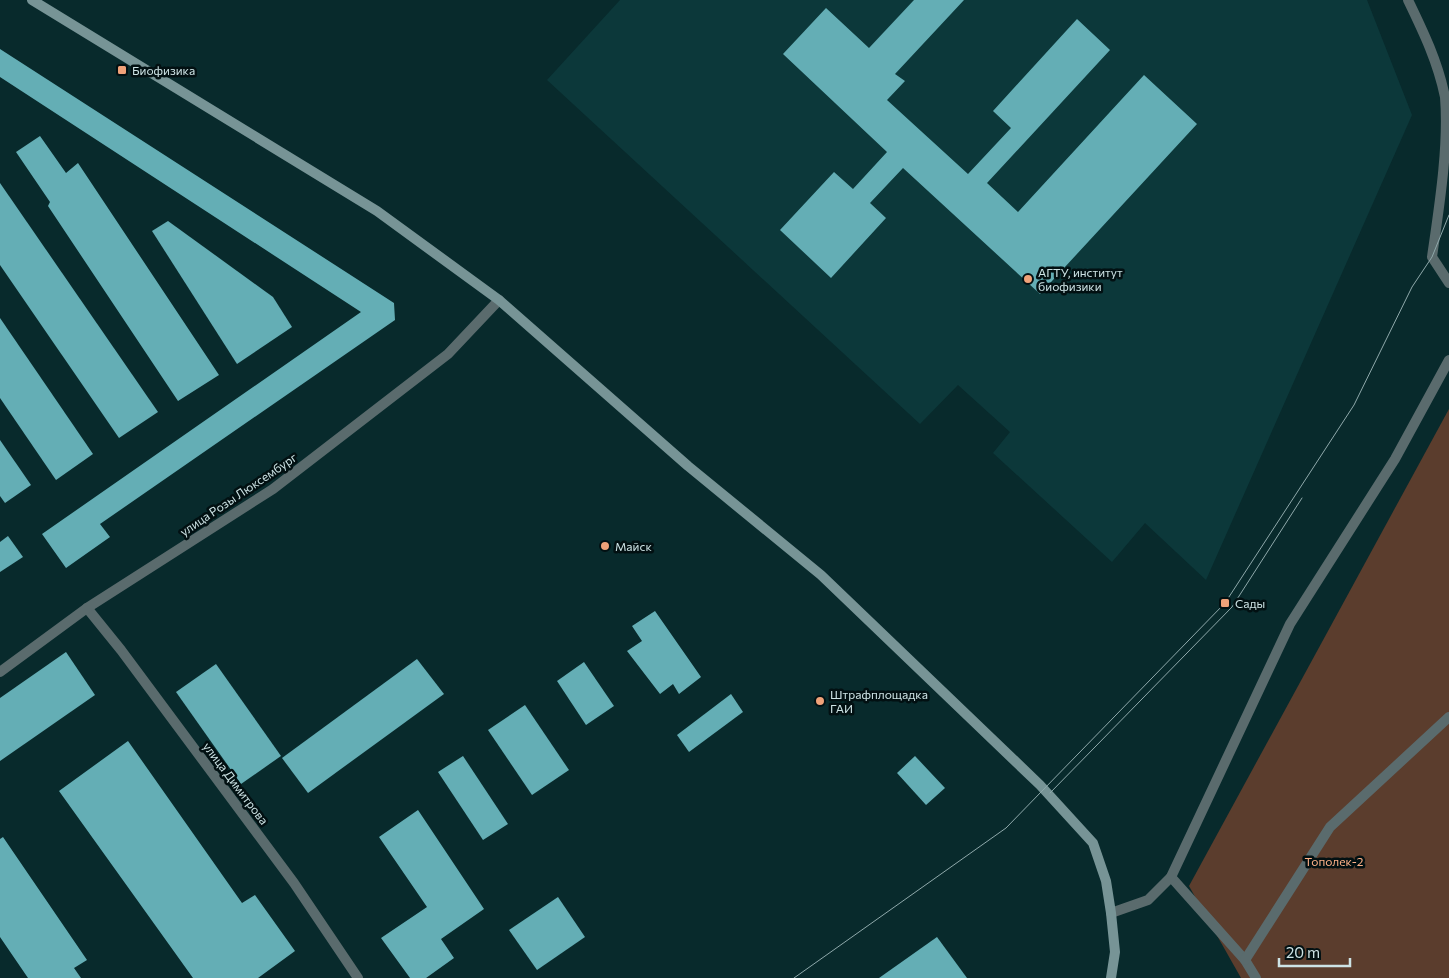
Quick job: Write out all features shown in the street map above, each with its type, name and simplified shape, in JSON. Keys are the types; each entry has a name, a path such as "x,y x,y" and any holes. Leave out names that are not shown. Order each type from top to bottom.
{"street":[{"path":"32,0 377,211 499,300 688,466 821,575 1040,785 1092,843 1106,881 1111,913 1115,952 1111,978"},
{"path":"1408,0 1430,44 1445,98 1448,149 1432,257 1449,283"},
{"name":"улица Розы Люксембург","path":"0,672 87,608 273,489 448,354 499,300"},
{"path":"1111,913 1148,900 1171,877 1290,624 1395,459 1449,360"},
{"name":"улица Димитрова","path":"87,608 121,650 294,883 358,978"},
{"path":"1245,960 1330,827 1449,717"},
{"path":"1171,877 1245,960 1256,978"}],"shaded area":[{"path":"620,0 1367,0 1412,115 1206,580 1145,523 1112,562 993,453 1010,432 958,385 920,424 547,80"}],"green space":[{"name":"Тополек-2","path":"1449,409 1449,978 1241,978 1189,886"}],"building":[{"path":"914,0 964,0 895,74 905,81 887,100 968,174 1011,128 993,111 1077,19 1110,50 987,183 1018,212 1144,75 1197,124 1040,294 903,168 870,203 886,218 831,278 780,230 834,172 853,189 887,152 783,54 826,8 869,48"},
{"path":"0,49 394,303 395,320 100,524 110,537 66,568 42,534 361,312 0,77"},
{"path":"40,136 66,173 78,163 219,375 178,401 48,206 50,202 16,152"},
{"path":"0,183 158,412 119,438 0,265"},
{"path":"168,221 273,297 292,327 237,364 152,231"},
{"path":"0,318 93,454 56,480 0,398"},
{"path":"0,440 31,485 5,503 0,496"},
{"path":"8,536 23,557 0,572 0,542"},
{"path":"655,611 701,677 679,694 673,684 660,694 627,651 642,641 632,626"},
{"path":"66,652 95,695 0,761 0,698"},
{"path":"417,659 444,694 308,793 282,758"},
{"path":"584,662 614,706 586,725 557,681"},
{"path":"216,664 281,756 241,784 176,692"},
{"path":"731,694 743,712 689,752 677,735"},
{"path":"525,705 569,770 532,795 488,730"},
{"path":"128,741 242,903 255,895 295,951 258,978 193,978 59,791"},
{"path":"463,756 508,824 483,840 438,772"},
{"path":"915,756 945,788 926,805 897,773"},
{"path":"418,810 484,909 441,939 454,958 426,978 410,978 381,938 427,907 379,837"},
{"path":"3,837 87,960 74,968 81,978 28,978 0,937 0,839"},
{"path":"558,897 585,937 537,970 509,930"},
{"path":"937,937 967,978 879,978"}],"tram line":[{"path":"794,978 1006,828 1225,603 1354,405 1412,287 1432,257 1449,215"},
{"path":"1050,793 1232,607 1302,498"}],"place":[{"name":"Биофизика","path":"122,70"},
{"name":"АГТУ, институт биофизики","path":"1028,279"},
{"name":"Майск","path":"605,546"},
{"name":"Сады","path":"1225,603"},
{"name":"Штрафплощадка ГАИ","path":"820,701"}]}
